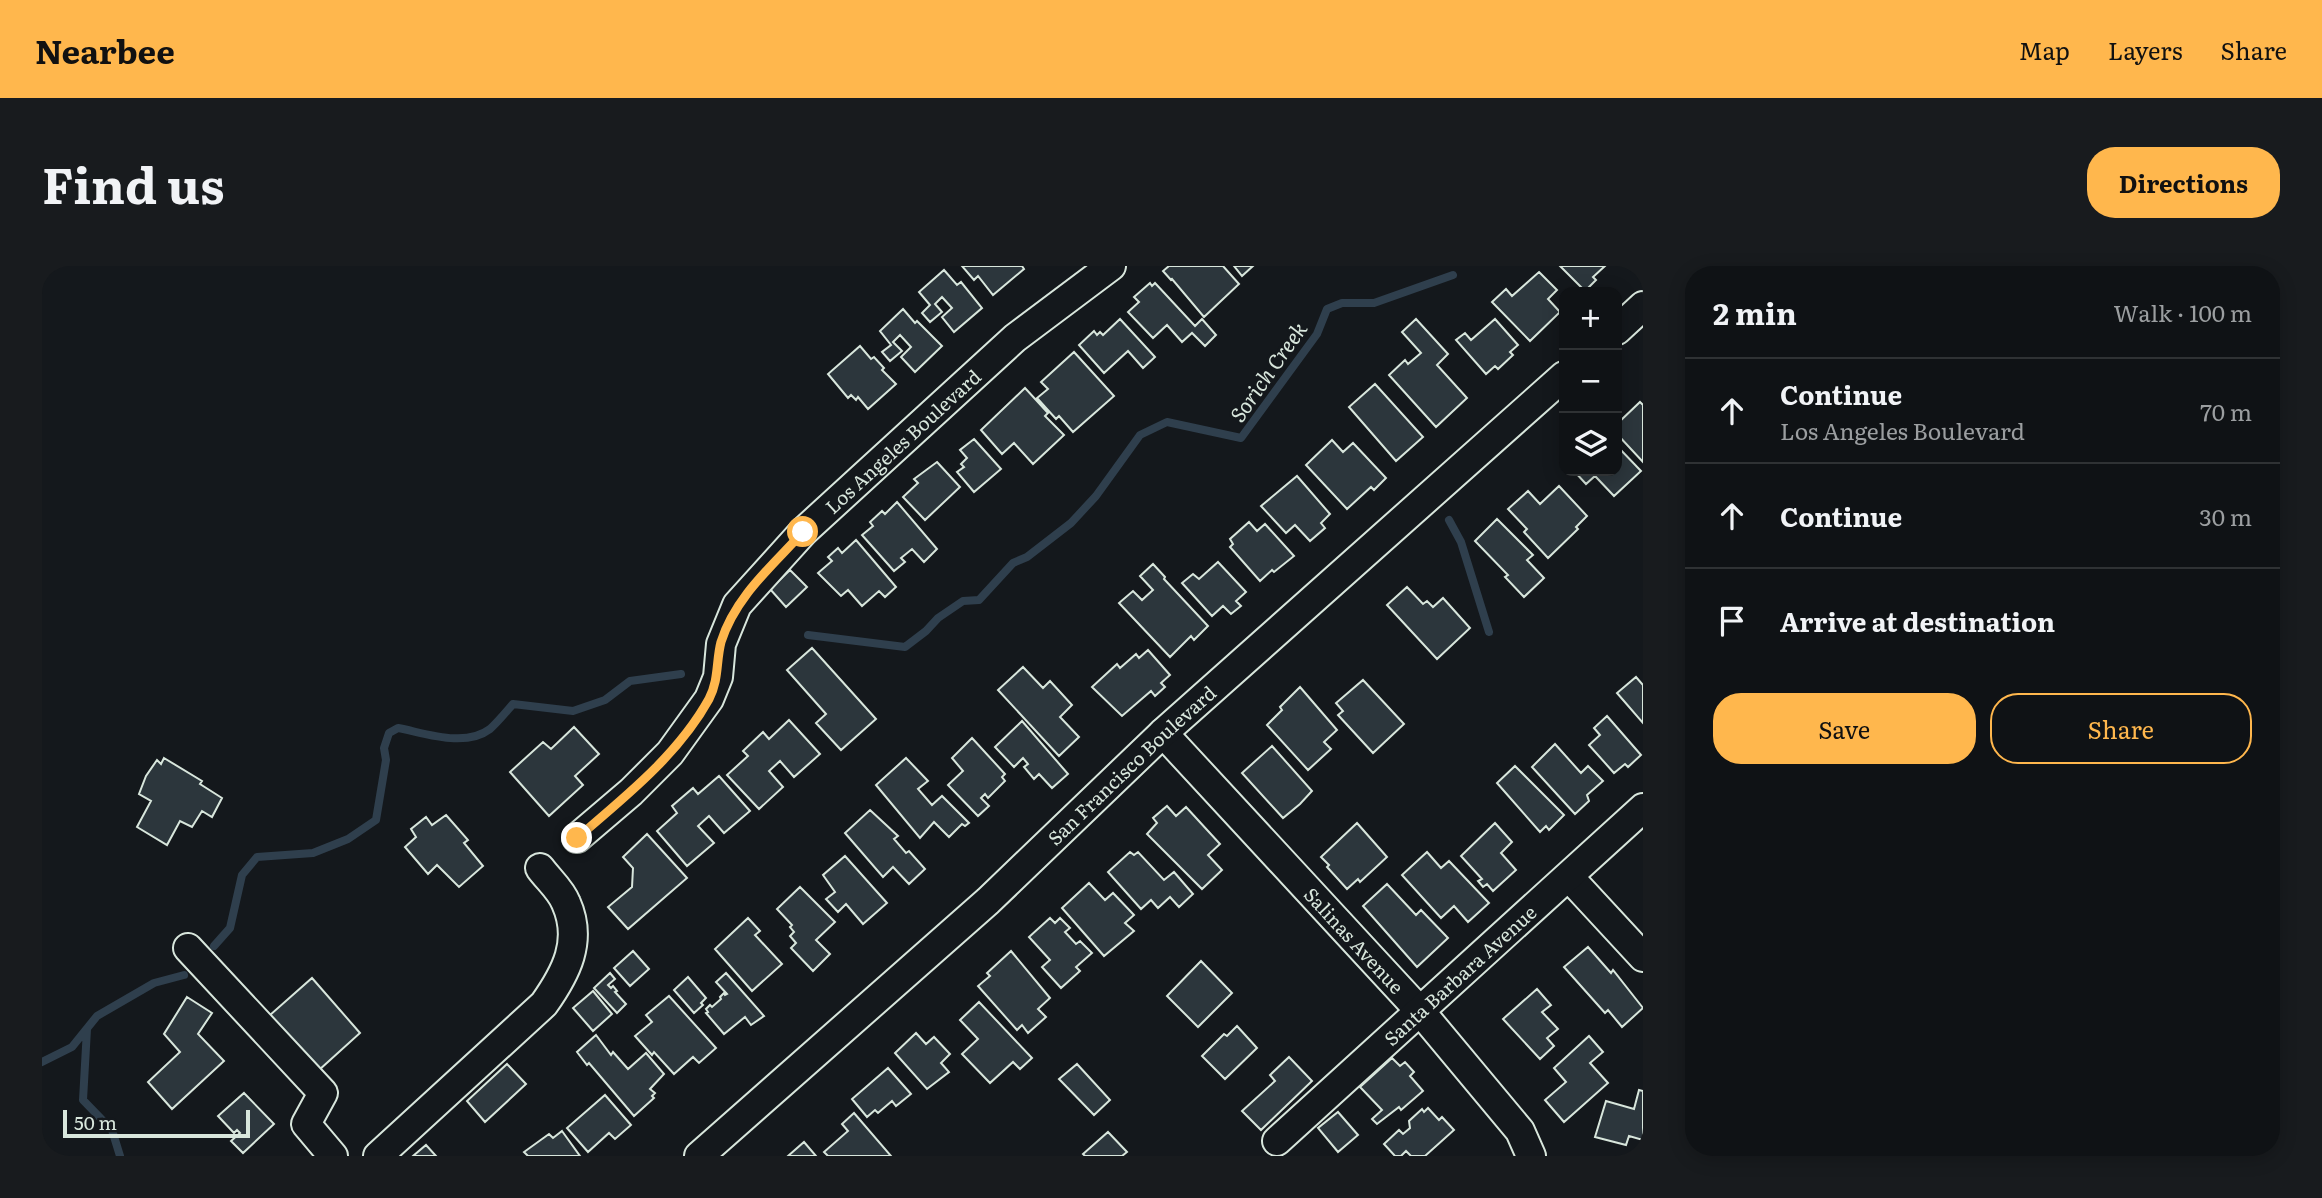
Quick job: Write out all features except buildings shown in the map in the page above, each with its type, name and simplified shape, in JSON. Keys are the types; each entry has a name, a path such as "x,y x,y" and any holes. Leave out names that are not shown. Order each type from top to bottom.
{"street":[{"name":"Los Angeles Boulevard","path":"577,838 631,792 670,753 709,699 718,677 721,644 737,605 803,532 1015,338 1111,266"},
{"path":"1622,325 1643,306"},
{"name":"San Francisco Boulevard","path":"699,1156 988,901 1163,733 1559,380"},
{"name":"Salinas Avenue","path":"1163,733 1420,1011 1468,1072 1520,1131 1531,1156"},
{"name":"Santa Barbara Avenue","path":"1277,1141 1643,808"},
{"path":"378,1156 544,1004 562,978 570,958 573,924 566,900 540,868"},
{"path":"1569,877 1643,957"},
{"path":"188,948 323,1093 306,1124 333,1156"}],"waterway":[{"name":"Sorich Creek","path":"808,635 905,647 938,618 963,601 979,600 1013,563 1027,557 1071,523 1096,496 1140,435 1167,422 1241,438 1317,334 1327,309 1342,303 1374,303 1453,275"},
{"path":"1449,520 1461,542 1489,632"},
{"name":"Sorich Creek","path":"214,946 230,928 242,875 257,857 313,853 348,839 376,820 386,760 384,748 389,733 398,728 432,736 469,738 490,729 513,704 573,711 605,700 630,681 681,674"},
{"name":"Sorich Creek","path":"42,1062 72,1047 97,1016 154,983 184,975"},
{"path":"87,1029 83,1100 112,1130 120,1156"}],"route":[{"path":"577,838 631,792 670,753 709,699 718,677 721,644 737,605 803,532"}]}
